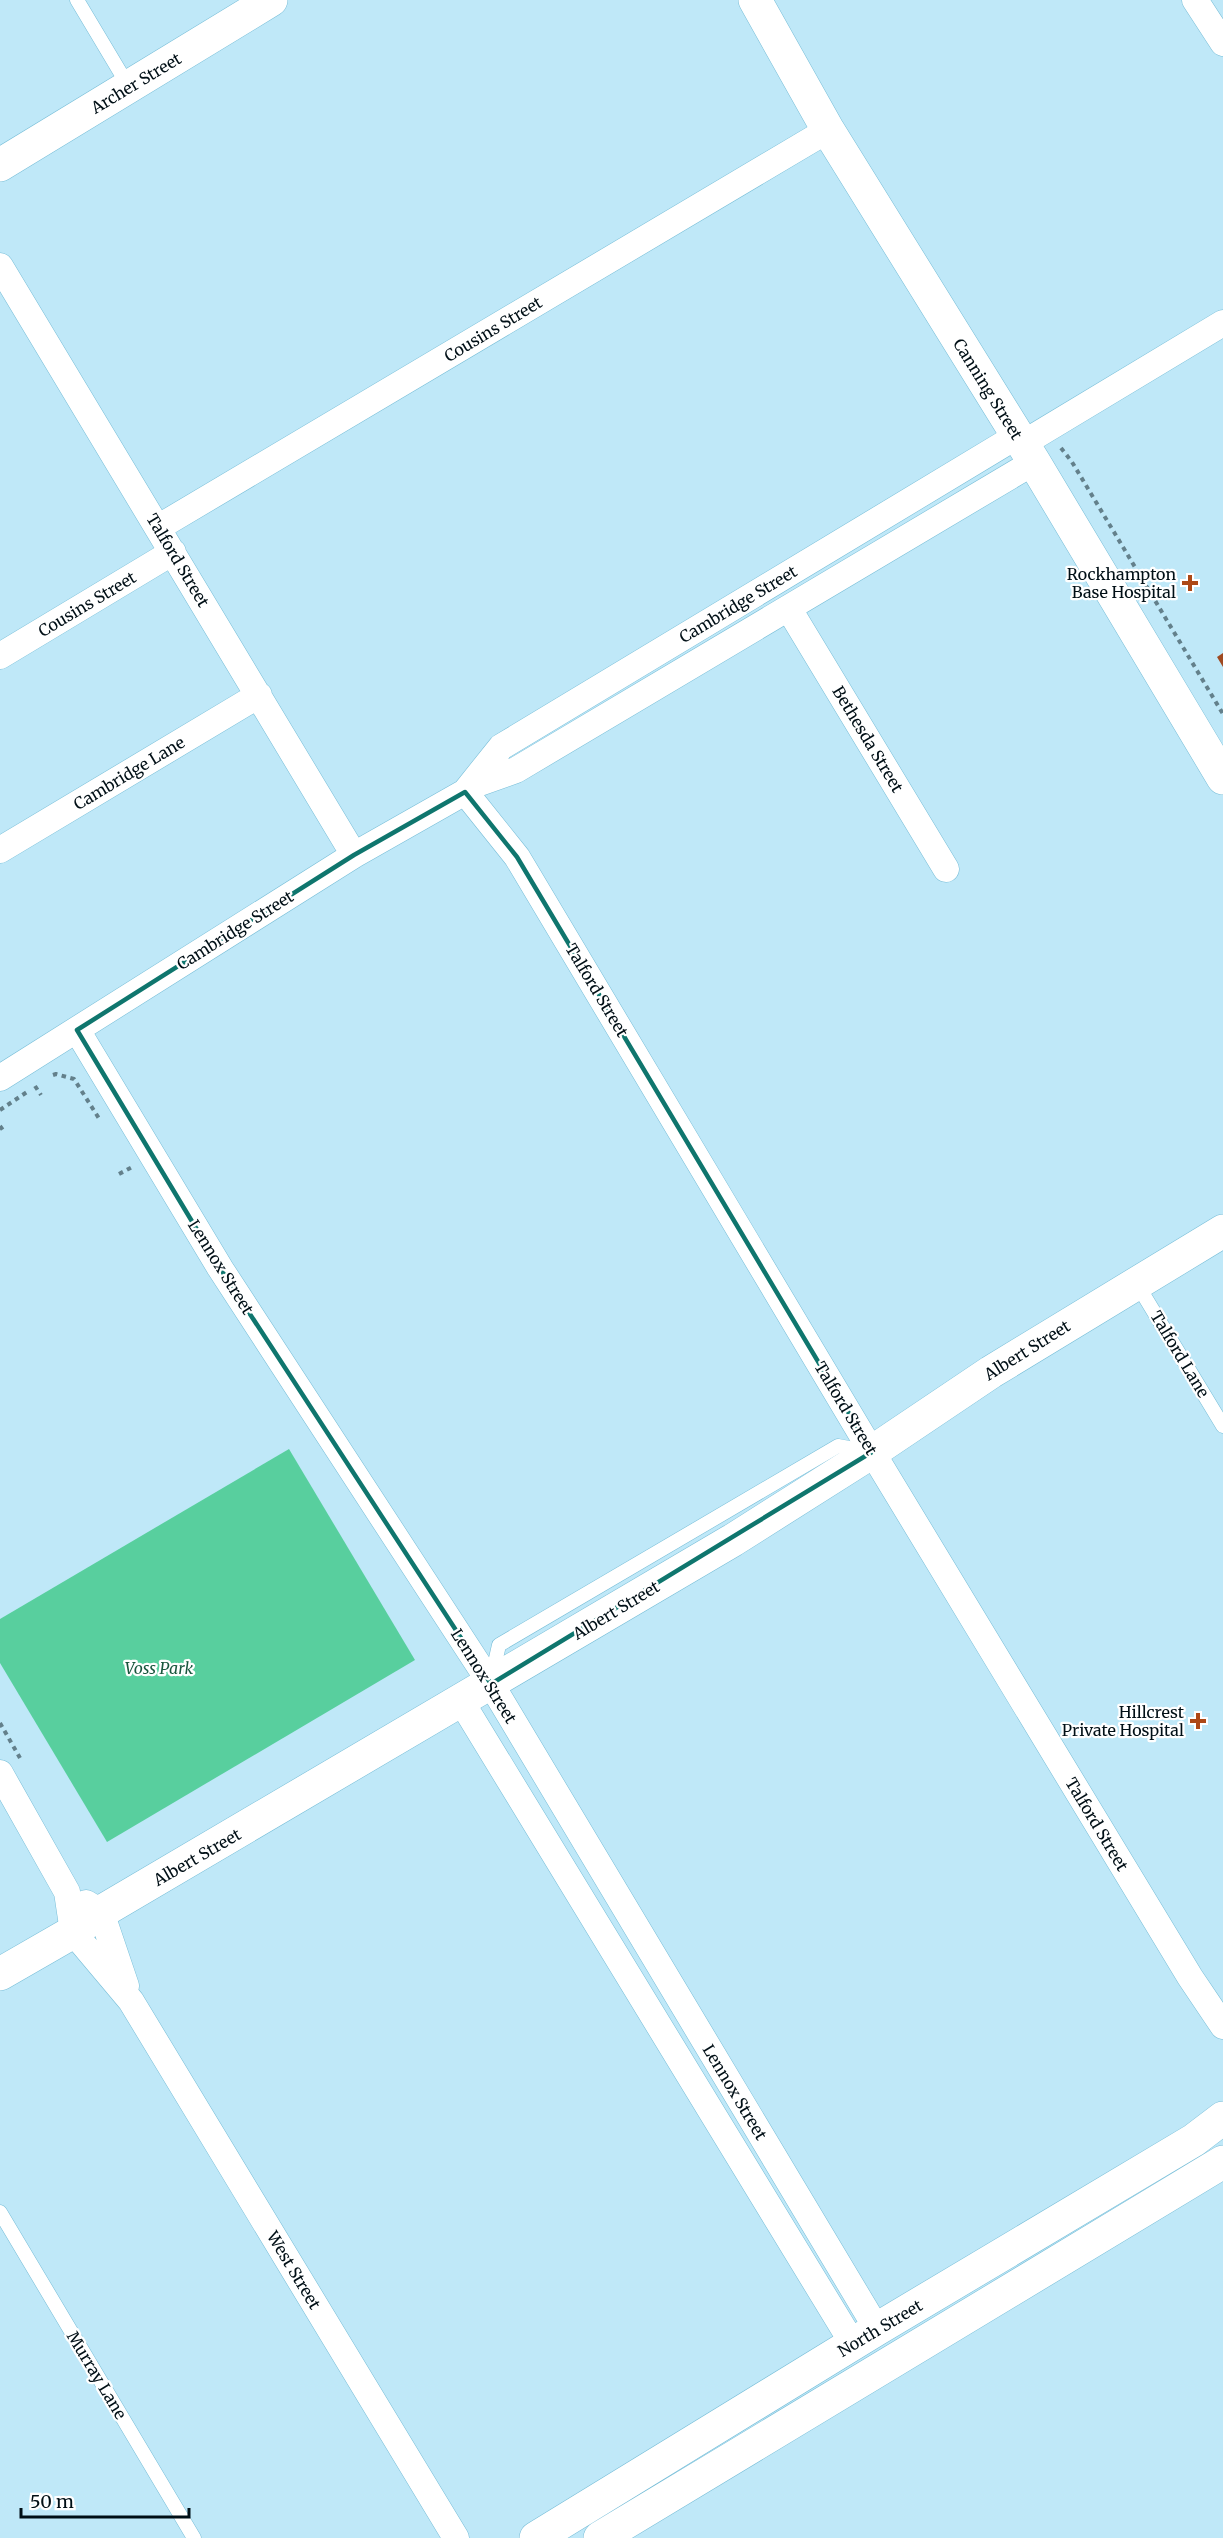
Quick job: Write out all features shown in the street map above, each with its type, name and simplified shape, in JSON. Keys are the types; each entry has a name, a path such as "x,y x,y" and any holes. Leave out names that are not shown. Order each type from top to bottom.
{"street":[{"name":"Archer Street","path":"0,165 271,0"},
{"name":"Canning Street","path":"755,0 828,130 1033,448 1223,778"},
{"path":"1195,0 1223,43"},
{"name":"Cousins Street","path":"159,527 828,130"},
{"name":"Talford Street","path":"0,266 159,527 354,855"},
{"name":"Cambridge Street","path":"0,1078 354,855 468,789 516,770 789,609 1223,323"},
{"name":"Cambridge Street","path":"468,789 501,747 1033,448"},
{"name":"Cousins Street","path":"0,656 173,552"},
{"name":"Bethesda Street","path":"789,609 946,869"},
{"name":"Cambridge Lane","path":"0,850 258,695"},
{"name":"Talford Street","path":"468,789 517,857 872,1452 1190,1977 1223,2026"},
{"name":"Lennox Street","path":"77,1030 220,1268 490,1684 865,2337"},
{"name":"Albert Street","path":"0,1974 73,1932 101,1912 733,1540 872,1452 991,1372 1223,1231"},
{"name":"Lennox Street","path":"461,1701 865,2337"},
{"path":"0,1773 68,1892 73,1932"},
{"path":"68,1892 101,1912"},
{"name":"West Street","path":"101,1912 131,2001"},
{"name":"West Street","path":"73,1932 131,2001 456,2538"},
{"name":"North Street","path":"537,2538 865,2337 1194,2140 1220,2122"},
{"path":"600,2538 1223,2162"}],"lane":[{"path":"77,0 129,87"},
{"name":"Talford Lane","path":"1137,1283 1223,1426"},
{"name":"Murray Lane","path":"0,2212 194,2538"}],"path":[{"path":"1033,448 1072,462 1223,714"},
{"path":"49,1078 56,1074 74,1079 106,1128"},
{"path":"0,1110 42,1082"},
{"path":"35,1086 41,1095"},
{"path":"0,1126 5,1133"},
{"path":"125,1157 137,1177"}],"highlighted area":[{"path":"465,792 517,857 872,1452 491,1684 220,1268 77,1030 354,855"}],"green space":[{"name":"Voss Park","path":"289,1449 415,1660 107,1842 0,1663 0,1619"}],"building":[{"path":"1223,653 1223,667 1217,657"}],"place":[{"name":"Rockhampton Base Hospital","path":"1190,583"},
{"name":"Hillcrest Private Hospital","path":"1198,1721"}]}
